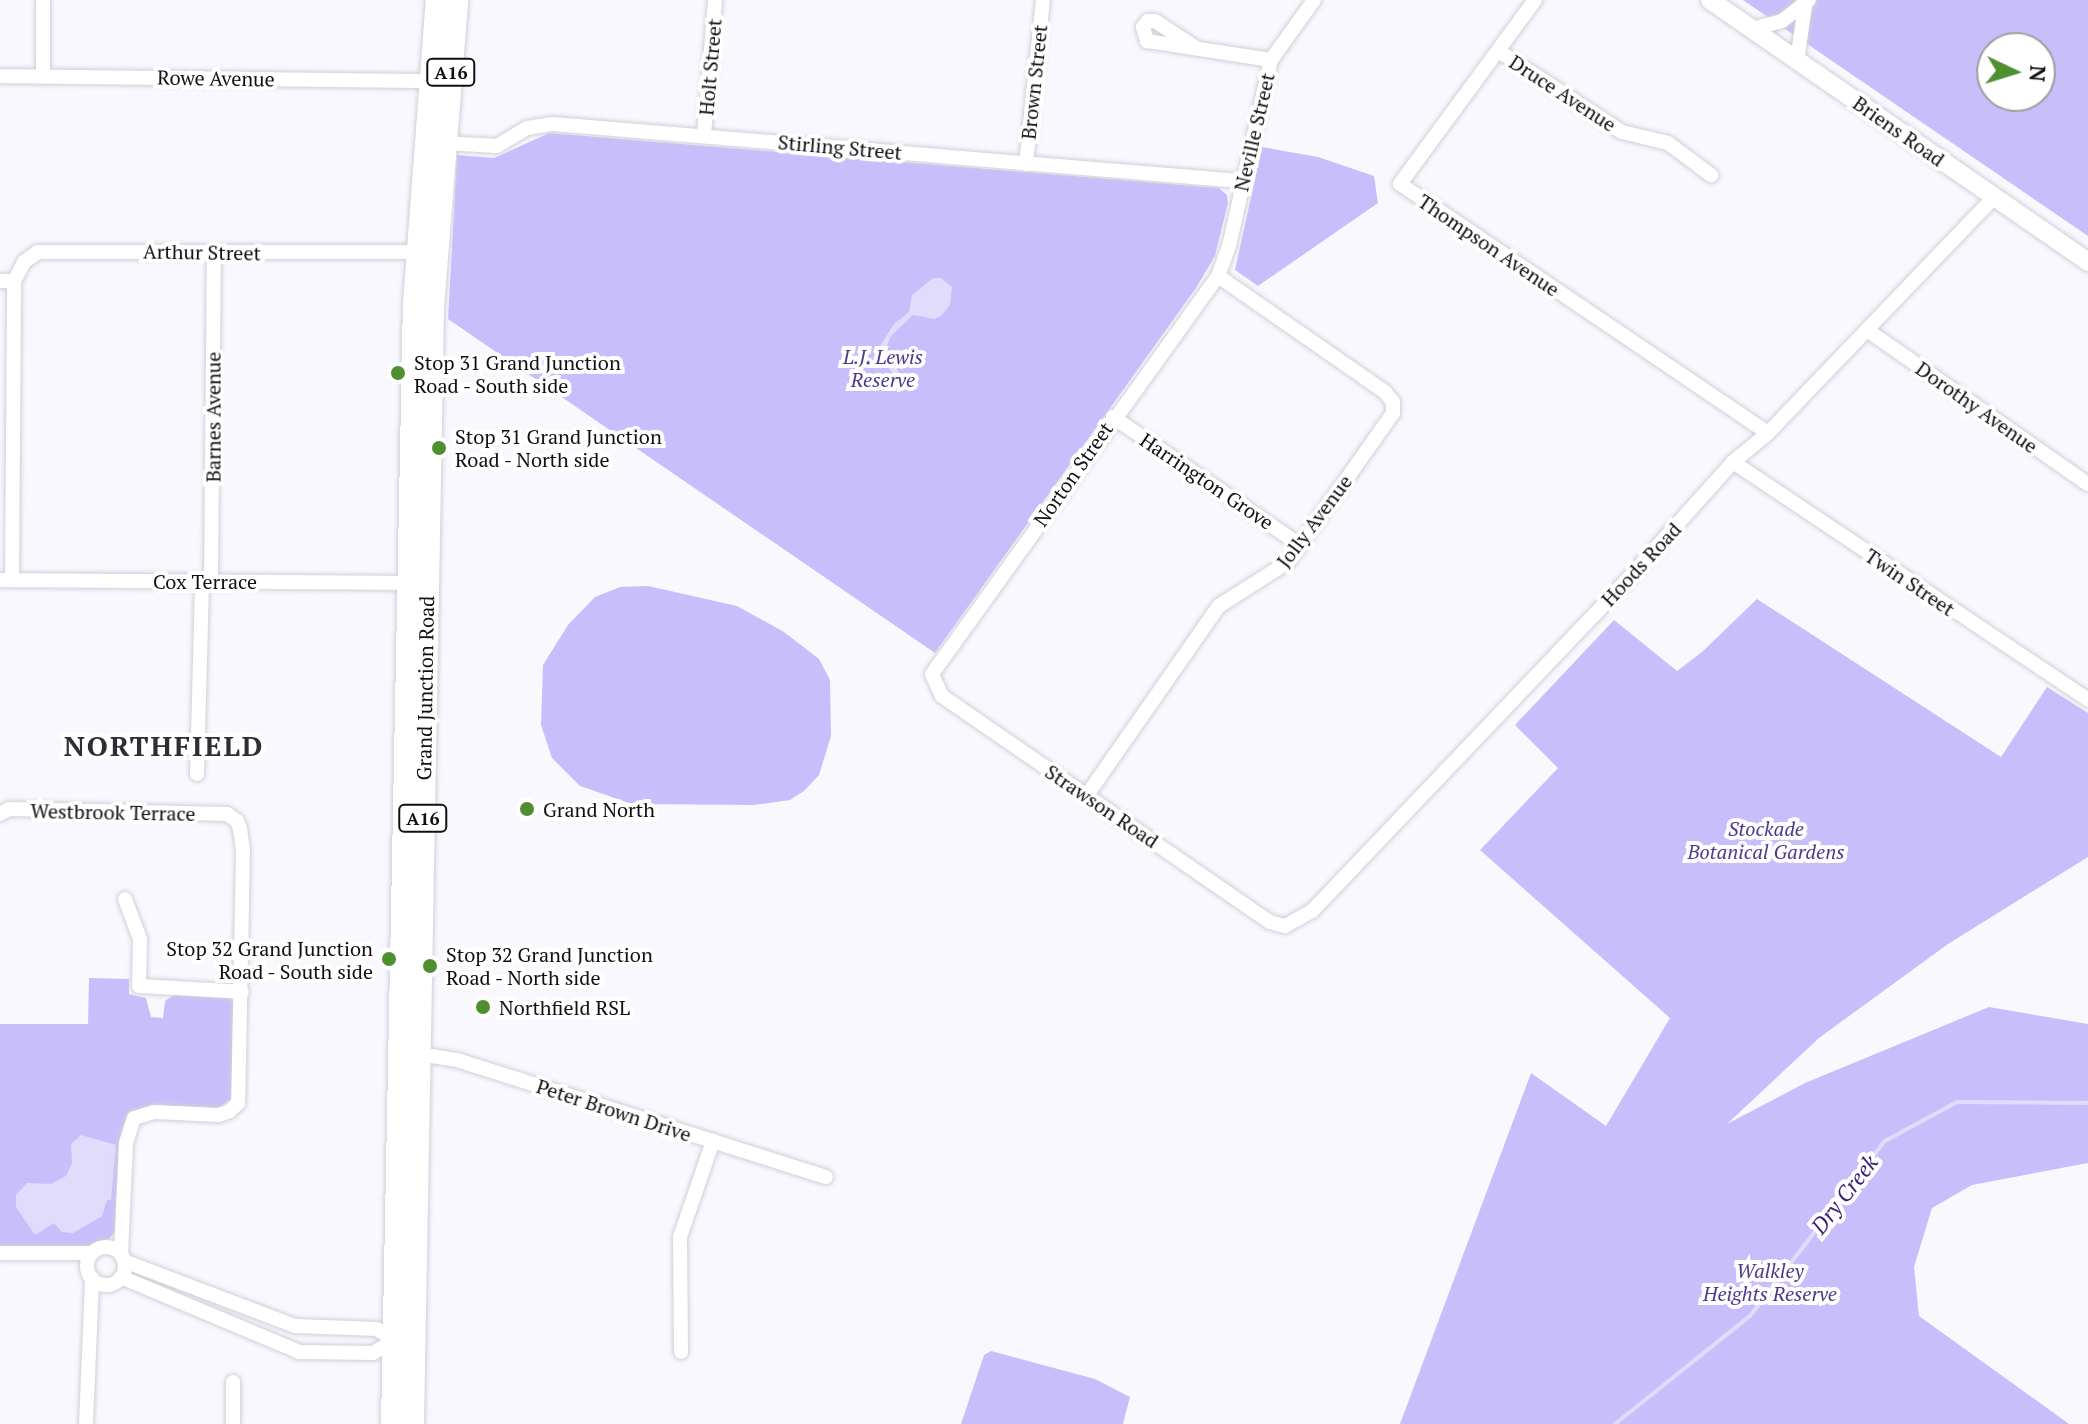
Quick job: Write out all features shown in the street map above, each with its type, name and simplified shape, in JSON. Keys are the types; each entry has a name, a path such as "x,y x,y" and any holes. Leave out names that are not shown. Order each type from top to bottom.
{"highway":[{"name":"Grand Junction Road","path":"418,583 432,308 435,142 431,81 438,0"},
{"name":"Grand Junction Road","path":"393,1424 404,1340 418,583 418,252 456,0"},
{"name":"Grand Junction Road","path":"404,1340 412,1424"}],"main road":[{"name":"Briens Road","path":"1710,0 2088,262"}],"street":[{"path":"43,0 43,76"},
{"name":"Holt Street","path":"704,135 715,0"},
{"name":"Brown Street","path":"1026,164 1043,0"},
{"name":"Neville Street","path":"1218,276 1229,246 1241,181 1271,60 1314,0"},
{"name":"Thompson Avenue","path":"1535,0 1500,52 1400,184 1768,433"},
{"path":"1752,29 1782,21 1807,3"},
{"path":"1797,61 1807,3"},
{"path":"1198,49 1271,60"},
{"name":"Druce Avenue","path":"1500,52 1622,132 1668,143 1711,175"},
{"name":"Rowe Avenue","path":"0,76 431,81"},
{"name":"Stirling Street","path":"435,142 497,146 527,128 553,124 1241,181"},
{"name":"Hoods Road","path":"1285,926 1312,911 1629,578 1733,462 1768,433 1994,197"},
{"name":"Arthur Street","path":"7,281 38,252 418,252"},
{"name":"Barnes Avenue","path":"197,774 206,581 214,253"},
{"name":"Norton Street","path":"932,674 1113,417 1218,276"},
{"name":"Jolly Avenue","path":"1087,795 1219,606 1275,572 1300,545 1393,413 1393,402 1385,392 1218,276"},
{"path":"6,580 7,281"},
{"name":"Dorothy Avenue","path":"1867,330 2088,484"},
{"name":"Harrington Grove","path":"1113,417 1300,545"},
{"name":"Twin Street","path":"1733,462 2088,700"},
{"name":"Cox Terrace","path":"6,580 418,583"},
{"name":"Strawson Road","path":"932,674 942,696 1270,922 1285,926"},
{"name":"Westbrook Terrace","path":"0,814 9,809 227,814 237,821 243,851 242,992"},
{"path":"91,1312 117,1281 123,1258 121,1218 125,1203 128,1128 134,1118 154,1112 219,1115 238,1103 242,992 139,986 140,939 125,899"},
{"name":"Peter Brown Drive","path":"410,1053 457,1060 826,1177"},
{"path":"681,1352 680,1237 713,1141"},
{"path":"86,1424 90,1274 97,1250 121,1218"},
{"path":"0,1253 60,1255 113,1248 123,1258 295,1326 377,1329 404,1340"},
{"path":"60,1255 101,1284 117,1281 299,1352 373,1353 404,1340"},
{"path":"233,1382 233,1424"}],"green space":[{"path":"1743,0 2088,0 2088,236"},
{"name":"L.J. Lewis Reserve","path":"549,133 1219,188 1227,195 1228,203 1215,256 1196,288 935,653 448,319 457,155 494,158"},
{"path":"1262,147 1318,157 1374,176 1378,203 1258,286 1235,270"},
{"path":"648,586 737,606 784,632 819,659 830,680 831,736 819,775 804,791 790,800 754,805 632,804 580,786 552,758 541,725 543,665 568,625 595,597 620,587"},
{"path":"1757,599 2001,757 2047,687 2088,713 2088,857 1948,944 1819,1038 1727,1124 1805,1083 1989,1007 2088,1024 2088,1163 1972,1185 1932,1208 1914,1267 1919,1316 2069,1424 1400,1424 1531,1073 1606,1126 1670,1018 1480,850 1558,768 1515,725 1614,620 1677,671 1702,652"},
{"path":"89,978 129,979 129,994 146,998 151,1017 163,1018 165,1001 174,995 224,996 234,1001 234,1097 218,1108 134,1112 117,1229 105,1244 91,1250 0,1248 0,1024 88,1024"},
{"path":"991,1351 1095,1379 1130,1397 1123,1424 961,1424 984,1355"}],"shaded area":[{"path":"933,278 941,278 952,287 950,305 934,319 913,315 891,336 887,346 888,357 903,378 898,380 882,360 880,346 894,324 909,312 912,295"},
{"path":"81,1135 116,1145 111,1200 107,1200 102,1216 73,1233 62,1232 54,1223 35,1235 16,1207 16,1195 27,1183 51,1184 66,1176 72,1163 71,1144"}],"waterway":[{"name":"Dry Creek","path":"1615,1424 1750,1316 1885,1141 1957,1102 2088,1103"}],"place":[{"name":"Stop 31 Grand Junction Road - South side","path":"398,373"},
{"name":"Stop 31 Grand Junction Road - North side","path":"439,448"},
{"name":"Grand North","path":"527,809"},
{"name":"Stop 32 Grand Junction Road - South side","path":"389,959"},
{"name":"Stop 32 Grand Junction Road - North side","path":"430,966"},
{"name":"Northfield RSL","path":"483,1007"}],"district":[{"name":"NORTHFIELD","path":"164,746"}],"park label":[{"name":"Stockade Botanical Gardens","path":"1766,840"},
{"name":"Walkley Heights Reserve","path":"1770,1282"}]}
